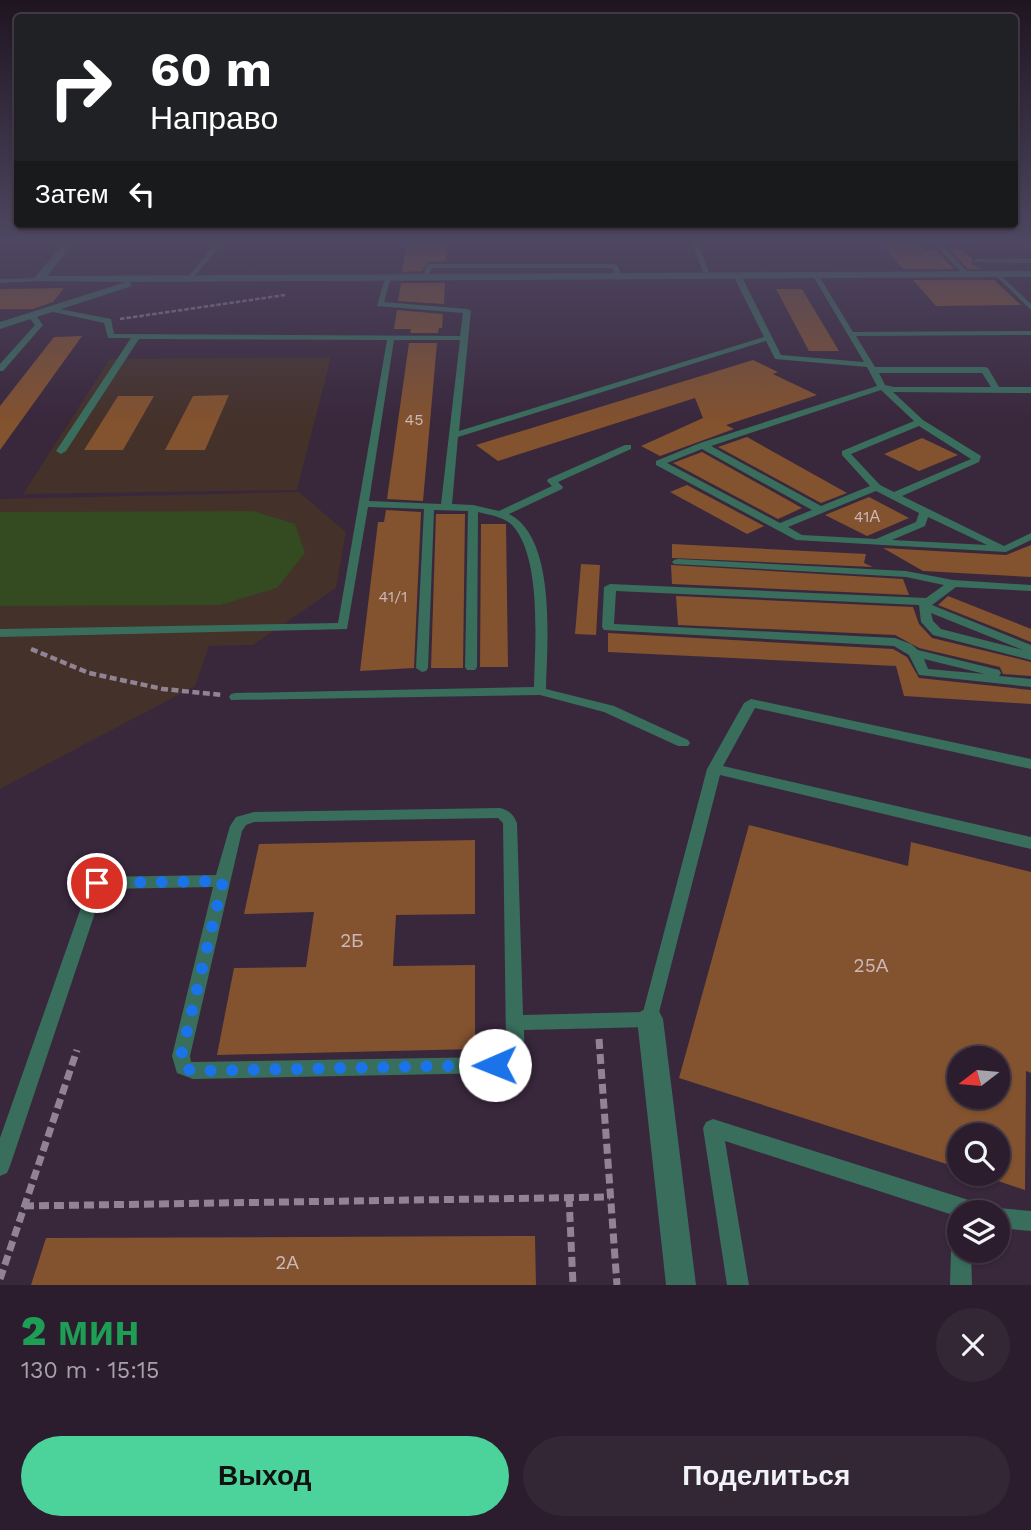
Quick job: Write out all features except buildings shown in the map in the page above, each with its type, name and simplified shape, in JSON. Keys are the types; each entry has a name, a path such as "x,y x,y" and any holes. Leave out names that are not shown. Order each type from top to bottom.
{"street":[{"path":"0,326 70,303"},
{"path":"650,1019 681,1285"}],"lane":[{"path":"380,303 467,311 446,508"},
{"path":"751,303 778,357 871,368 985,370 996,389"},
{"path":"833,303 882,387 920,422 976,456 976,460 894,496"},
{"path":"52,309 108,321 111,336 464,338"},
{"path":"0,369 39,325 32,316"},
{"path":"852,334 1031,333"},
{"path":"61,451 137,336"},
{"path":"0,633 343,626 391,337"},
{"path":"454,435 768,338"},
{"path":"1031,390 894,390 882,387 703,445 659,463 800,538 1006,549 1031,536"},
{"path":"920,422 845,453 876,486 1006,549"},
{"path":"703,445 818,509"},
{"path":"499,515 558,487 552,481 628,447"},
{"path":"779,527 876,486"},
{"path":"363,504 473,508 499,515 518,525 539,576 540,691"},
{"path":"422,668 429,508"},
{"path":"471,667 473,508"},
{"path":"877,542 921,524 925,512"},
{"path":"678,562 906,574 953,583 1031,588"},
{"path":"926,604 953,583"},
{"path":"1031,649 926,604 610,587 608,627 895,642 909,646 917,653 923,672 1031,683"},
{"path":"926,604 928,622 937,632 1031,656"},
{"path":"236,697 540,691 609,709 682,743"},
{"path":"515,1023 650,1019 714,769 751,703 1031,764"},
{"path":"714,769 1031,843"},
{"path":"500,813 507,817 510,824 515,1023 515,1047 495,1065 192,1071 183,1067 181,1056 235,830 242,821 254,817 500,813"},
{"path":"0,1166 97,883 223,881"},
{"path":"738,1285 713,1128 947,1203"},
{"path":"1010,1219 1031,1221"},
{"path":"961,1263 961,1285"}],"path":[{"path":"108,321 233,303"},
{"path":"22,647 89,673 163,689 236,697"},
{"path":"598,1020 617,1285"},
{"path":"0,1279 77,1050"},
{"path":"569,1197 573,1285"},
{"path":"24,1206 610,1197"}],"shaded area":[{"path":"331,357 297,490 23,494 110,359"},
{"path":"299,492 346,532 336,588 253,645 209,646 195,686 0,789 0,499"}],"green space":[{"path":"253,511 295,524 305,553 277,588 220,605 0,606 0,512"}],"route":[{"path":"97,883 223,881 181,1056 183,1067 192,1071 495,1065"}]}
